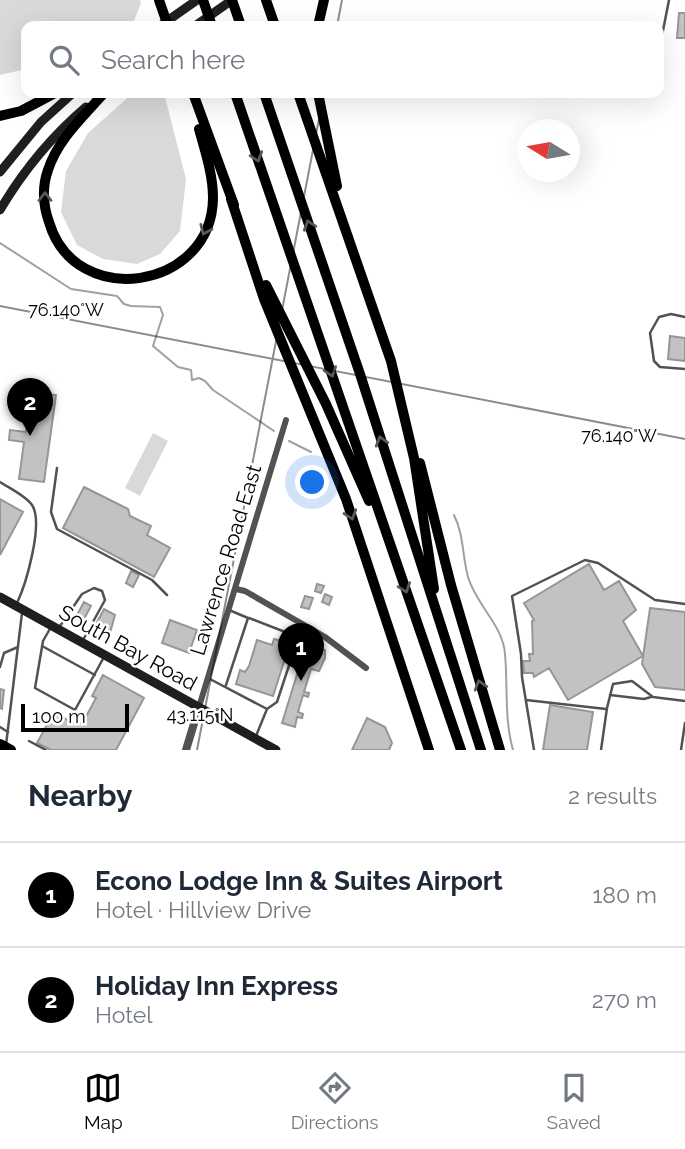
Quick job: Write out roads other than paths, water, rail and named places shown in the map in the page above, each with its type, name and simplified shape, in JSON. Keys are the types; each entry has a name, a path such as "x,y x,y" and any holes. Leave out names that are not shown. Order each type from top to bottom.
{"highway":[{"path":"159,0 166,21"},
{"path":"203,0 210,21"},
{"path":"232,0 239,21"},
{"path":"266,0 273,21"},
{"path":"319,21 324,0"},
{"path":"0,116 20,111 45,98"},
{"path":"100,98 54,154 43,195 45,210 55,237 70,257 86,269 105,277 129,280 148,277 178,264 198,243 210,219 212,184 192,98"},
{"path":"193,98 264,282 326,404 396,563"},
{"path":"237,98 461,750"},
{"path":"266,98 360,374 481,750"},
{"path":"300,98 391,361 451,585 500,750"},
{"path":"319,98 349,240"},
{"path":"231,199 264,299 346,499 429,750"},
{"path":"407,423 439,623"}],"main road":[{"path":"167,21 197,0"},
{"path":"202,21 232,0"},
{"path":"0,172 41,122 67,98"},
{"path":"0,210 25,172 58,133 98,98"},
{"name":"South Bay Road","path":"0,597 273,749"}],"street":[{"name":"Lawrence Road East","path":"186,750 286,420"},
{"path":"236,589 245,591 303,623 366,668"}],"lane":[{"path":"664,26 669,0"},
{"path":"685,317 671,314 659,317 650,333 654,361 660,368 685,369"},
{"path":"57,468 51,512 57,529 152,580 167,595"},
{"path":"0,482 31,503 37,516 29,573 19,608 18,647 6,747"},
{"path":"534,750 512,596 585,561 598,563 655,600 685,604"},
{"path":"82,642 104,600 102,591 93,588 82,594 43,646 35,688 75,710 106,654"},
{"path":"229,610 299,637"},
{"path":"225,686 248,618"},
{"path":"259,743 267,709 277,702 303,623"},
{"path":"43,646 94,675"},
{"path":"0,667 4,653 18,647"},
{"path":"208,678 267,709"},
{"path":"601,750 613,684 625,680 637,683 653,697"},
{"path":"610,695 685,701"},
{"path":"526,700 607,709"},
{"path":"681,750 685,723"},
{"path":"0,727 8,732"},
{"path":"30,741 46,750"}],"waterway":[{"path":"0,243 71,289 117,296 124,304 131,306 160,307 163,315 153,346 178,367 191,370 192,380 199,378 205,381 213,390 274,431"},
{"path":"289,441 311,452"},
{"path":"454,515 460,530 468,577 477,597 495,624 503,644 508,726 513,750"}],"place":[{"name":"Holiday Inn Express","path":"30,436"},
{"name":"Econo Lodge Inn & Suites Airport","path":"301,681"}]}
